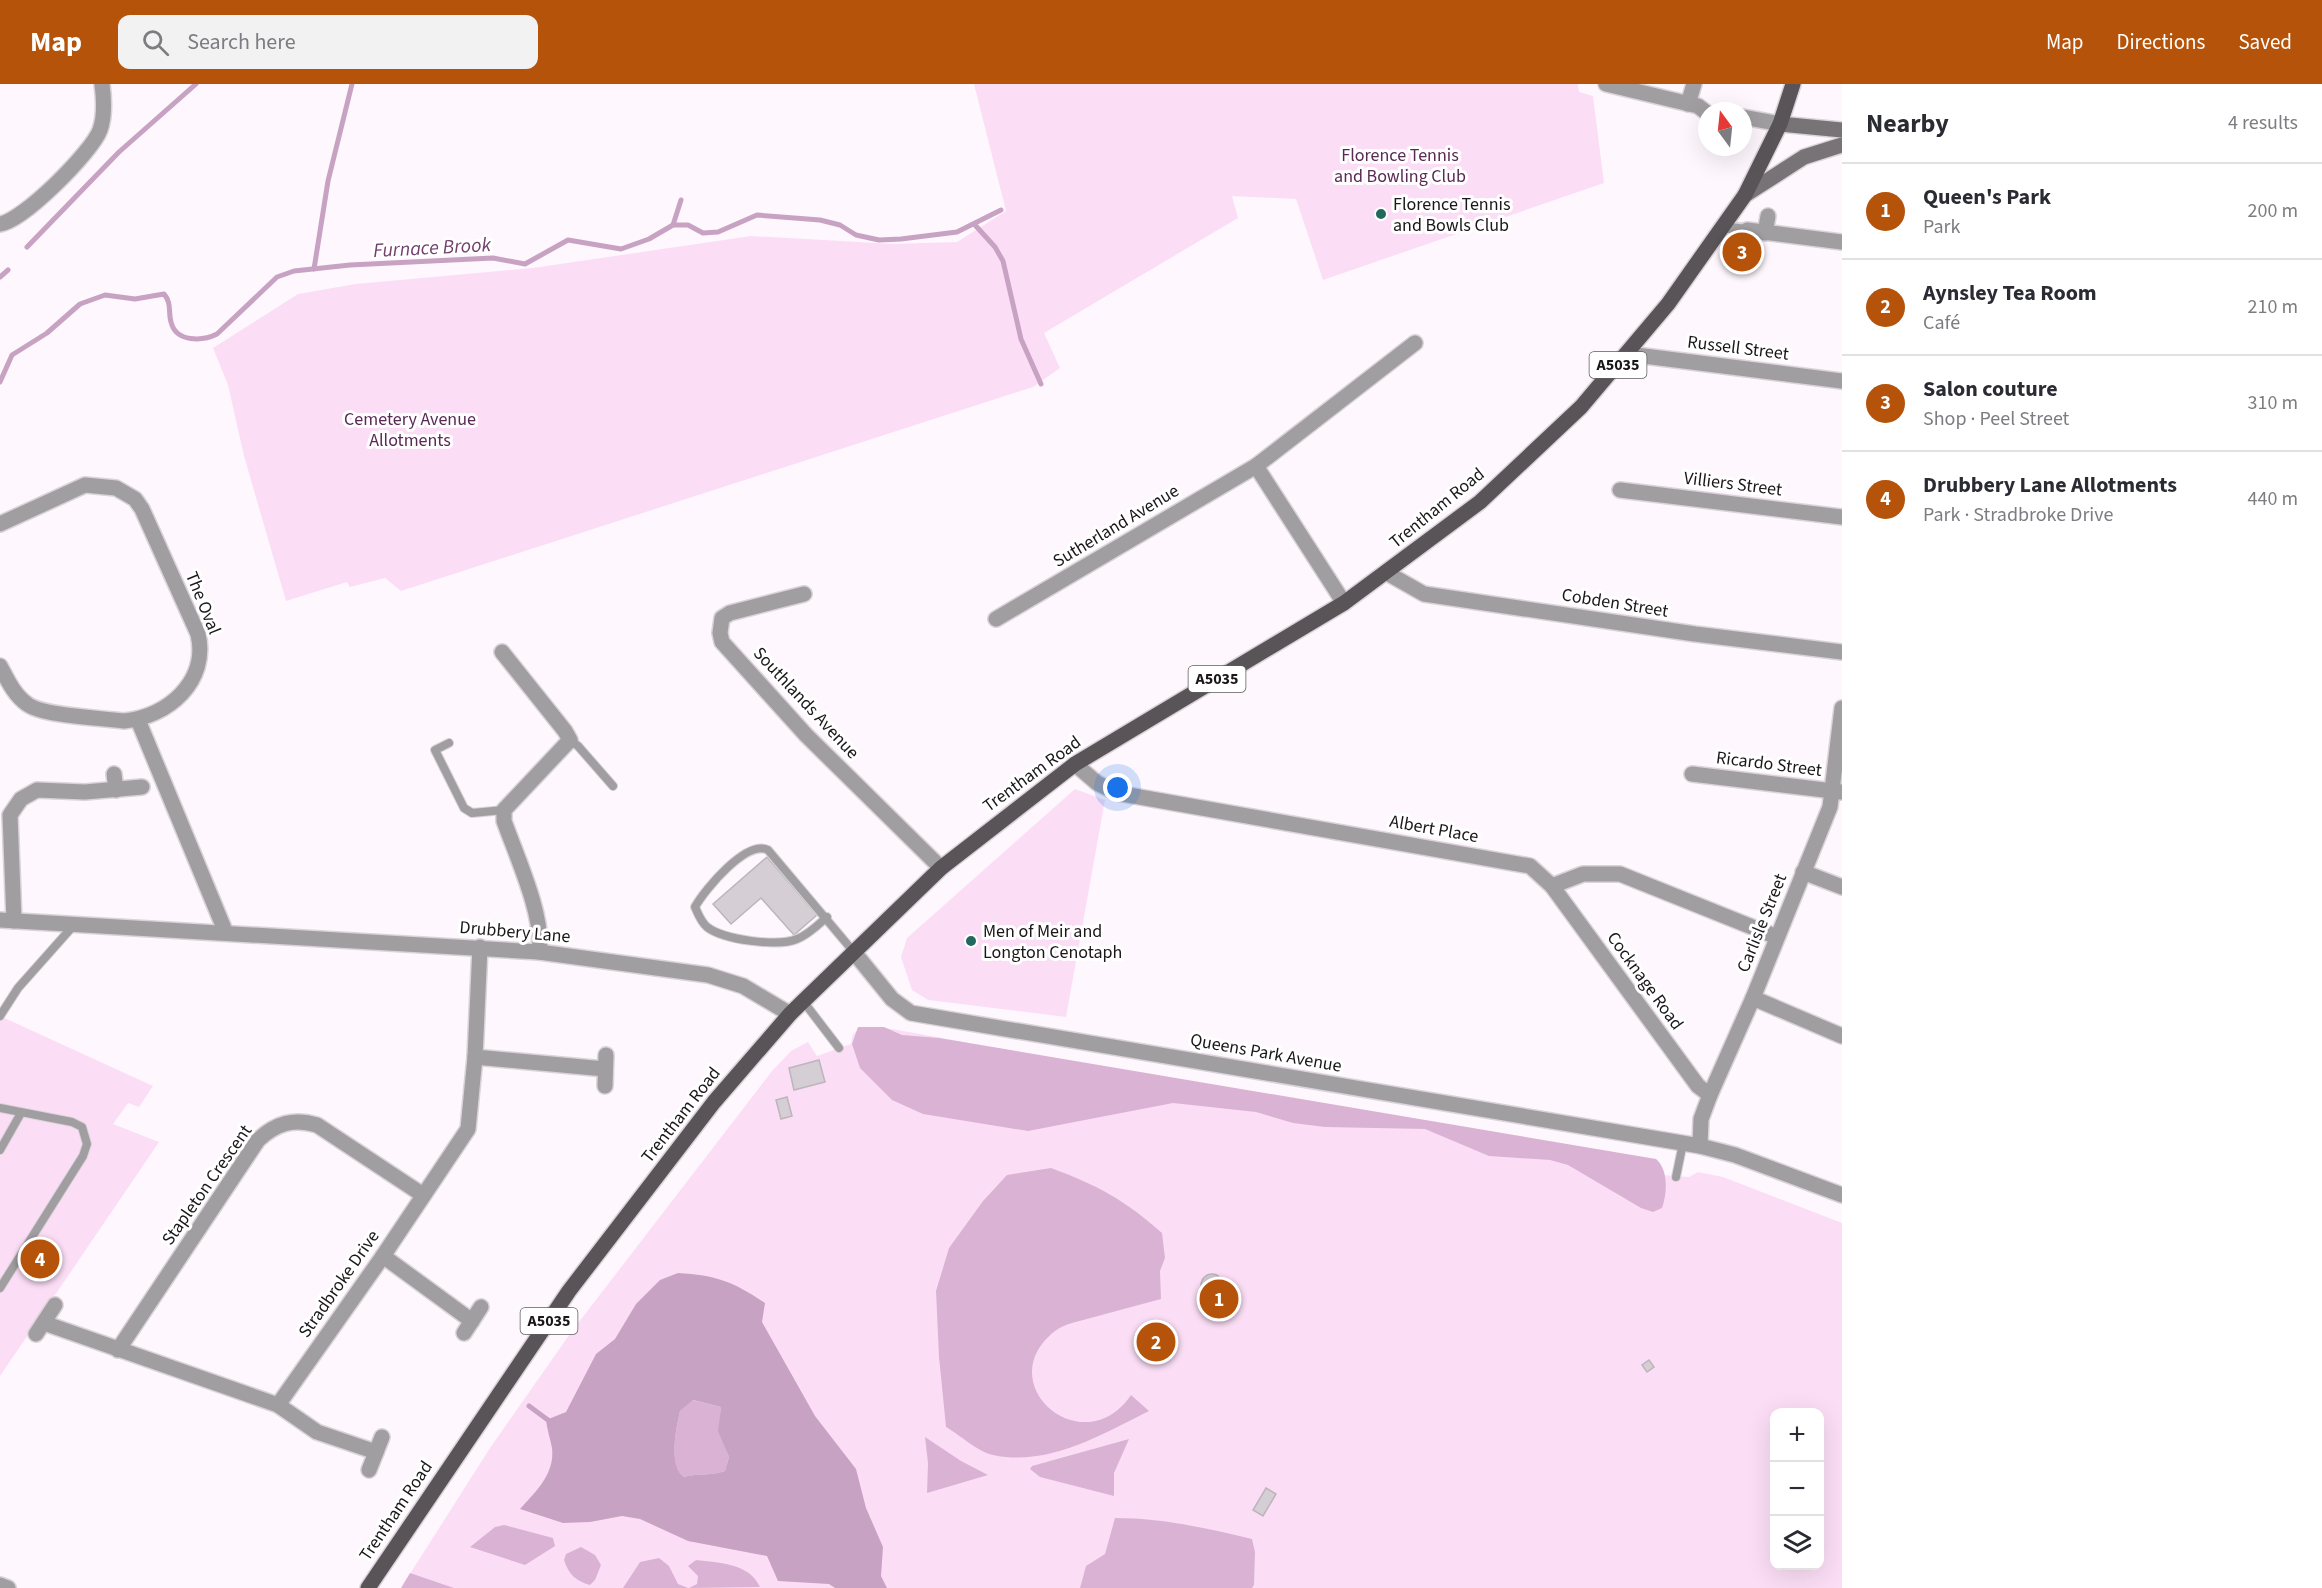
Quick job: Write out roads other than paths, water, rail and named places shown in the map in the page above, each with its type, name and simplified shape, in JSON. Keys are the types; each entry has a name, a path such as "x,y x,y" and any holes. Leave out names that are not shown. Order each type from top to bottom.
{"main road":[{"name":"Trentham Road","path":"368,1588 570,1291 714,1102 790,1014 941,868 1075,764 1344,603 1480,502 1581,407 1668,304 1745,195 1780,124 1793,84"},
{"path":"1780,124 1842,130"},
{"path":"1745,195 1804,157 1842,145"}],"street":[{"path":"0,224 8,223 31,207 94,144 104,111 102,84"},
{"path":"1606,84 1698,106"},
{"path":"1688,104 1694,84"},
{"path":"1752,119 1780,124"},
{"path":"1766,233 1768,216"},
{"path":"1721,227 1842,242"},
{"name":"Sutherland Avenue","path":"996,619 1256,466 1415,344"},
{"name":"Russell Street","path":"1628,354 1842,381"},
{"path":"1256,466 1344,603"},
{"name":"The Oval","path":"0,524 85,485 116,488 138,504 198,634 201,655 192,681 178,697 161,711 138,720 124,721 41,711 28,706 11,687 0,666"},
{"name":"Villiers Street","path":"1620,490 1842,517"},
{"name":"Cobden Street","path":"1387,573 1424,594 1695,634 1842,652"},
{"name":"Southlands Avenue","path":"804,594 730,613 722,618 720,633 722,642 806,735 941,868"},
{"path":"502,652 565,730 570,740 566,747 507,803 504,810 504,821 537,918 539,952"},
{"name":"Carlisle Street","path":"1700,1146 1701,1119 1710,1095 1753,998 1837,791 1842,708"},
{"path":"138,720 226,933"},
{"name":"Albert Place","path":"1075,764 1097,783 1117,793 1530,866 1552,886"},
{"name":"Ricardo Street","path":"1692,774 1837,791"},
{"path":"7,920 10,815 29,793 37,790 115,782 142,787 162,779"},
{"path":"1803,872 1842,887"},
{"path":"1552,886 1583,874 1620,874 1777,937"},
{"name":"Cocknage Road","path":"1552,886 1698,1086 1710,1095"},
{"name":"Drubbery Lane","path":"7,920 226,933 285,939 480,947 539,952 708,975 743,986 790,1014"},
{"name":"Stradbroke Drive","path":"278,1405 383,1256 468,1129 475,1057 480,947"},
{"name":"Queens Park Avenue","path":"853,951 892,999 911,1013 1700,1146"},
{"path":"1753,998 1842,1035"},
{"path":"475,1057 605,1062 605,1086"},
{"name":"Stapleton Crescent","path":"118,1350 258,1140 278,1126 304,1121 317,1125 423,1195"},
{"path":"1700,1146 1735,1155 1842,1195"},
{"path":"383,1256 468,1327 482,1307"},
{"path":"55,1305 40,1329 118,1350 278,1405 317,1432 376,1452"},
{"path":"369,1470 382,1437"},
{"path":"0,1585 8,1588"}],"lane":[{"path":"570,740 613,786"},
{"path":"449,743 435,750 464,808 472,813 504,810"},
{"path":"827,917 796,940 784,943 728,936 707,927 698,917 695,907 713,881 753,848 762,847 768,850 827,917 853,951"},
{"path":"0,1016 18,988 74,925"},
{"path":"803,1001 839,1048"},
{"path":"0,1108 72,1122 82,1127 87,1144 83,1156 0,1288"},
{"path":"0,1150 21,1113"},
{"path":"1676,1177 1683,1143"}],"waterway":[{"path":"27,247 119,152 196,84"},
{"path":"314,269 328,181 352,84"},
{"path":"673,225 681,200"},
{"name":"Furnace Brook","path":"0,382 12,355 47,333 80,304 105,295 135,299 164,294 168,301 174,329 184,337 198,339 217,334 277,277 294,271 350,265 493,258 525,264 568,240 621,249 649,239 673,225 688,225 703,233 718,232 757,215 820,220 840,225 856,235 879,240 901,239 957,232 1001,210"},
{"path":"975,225 995,247 1003,261 1021,339 1041,384"},
{"path":"0,277 8,270"},
{"path":"529,1406 552,1423"}],"place":[{"name":"Florence Tennis and Bowls Club","path":"1381,214"},
{"name":"Salon couture","path":"1742,252"},
{"name":"Men of Meir and Longton Cenotaph","path":"971,941"},
{"name":"Drubbery Lane Allotments","path":"40,1259"},
{"name":"Queen's Park","path":"1219,1299"},
{"name":"Aynsley Tea Room","path":"1156,1342"}],"park label":[{"name":"Florence Tennis and Bowling Club","path":"1400,166"},
{"name":"Cemetery Avenue Allotments","path":"410,429"}]}
